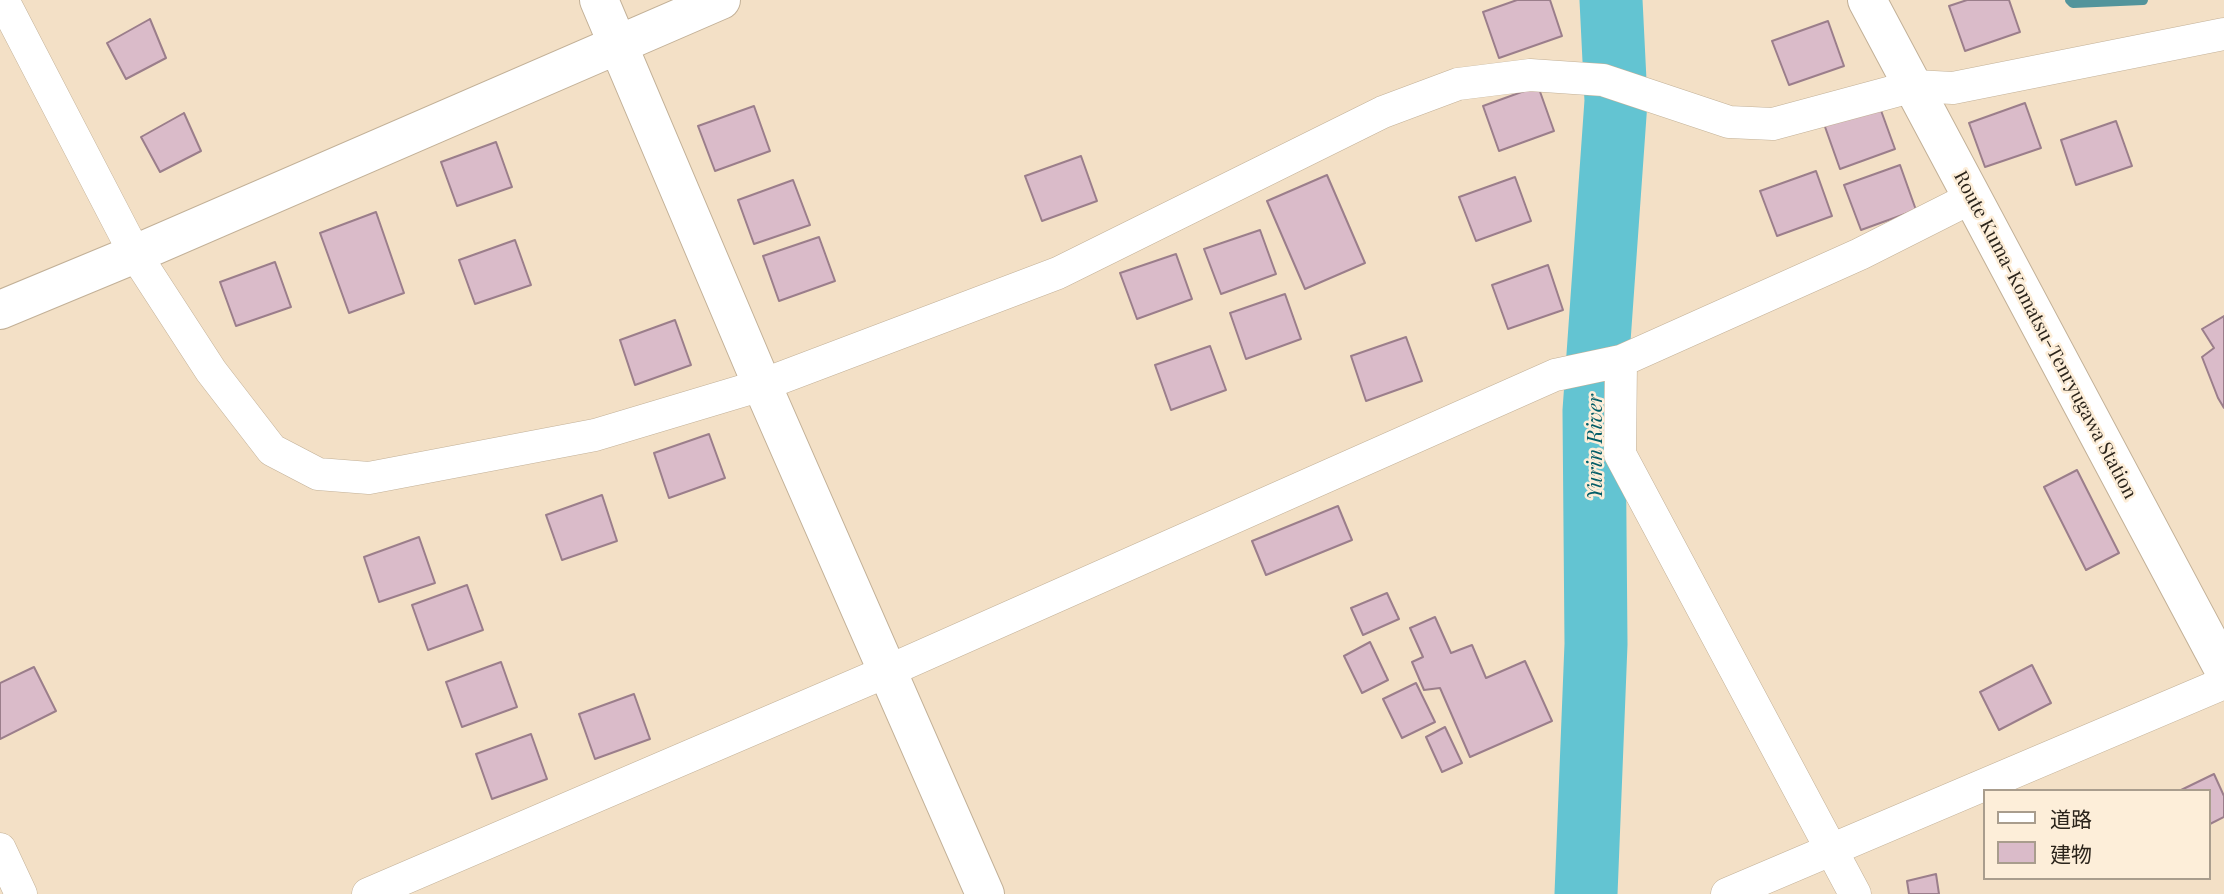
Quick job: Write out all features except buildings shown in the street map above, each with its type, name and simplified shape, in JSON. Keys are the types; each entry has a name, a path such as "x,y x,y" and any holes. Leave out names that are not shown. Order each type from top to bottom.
{"street":[{"path":"3,0 135,254 211,371 272,450 318,474 369,478 595,435 762,385 1058,273 1383,112 1458,84 1530,75 1613,82 1729,122 1773,124 1914,86 1953,88 2224,34"},
{"path":"599,0 762,385 985,894"},
{"path":"0,310 721,0"},
{"name":"Route Kuma-Komatsu-Tenryugawa Station","path":"1867,0 2224,670"},
{"path":"368,894 888,671 1555,375 1619,361 1860,254 1971,198"},
{"path":"1619,361 1620,454 1855,894"},
{"path":"1727,894 2224,683"},
{"path":"0,849 21,894"}],"waterway":[{"name":"Yurin River","path":"1586,894 1596,644 1594,411 1616,101 1611,0"},
{"path":"2070,0 2073,3 2143,0"}]}
